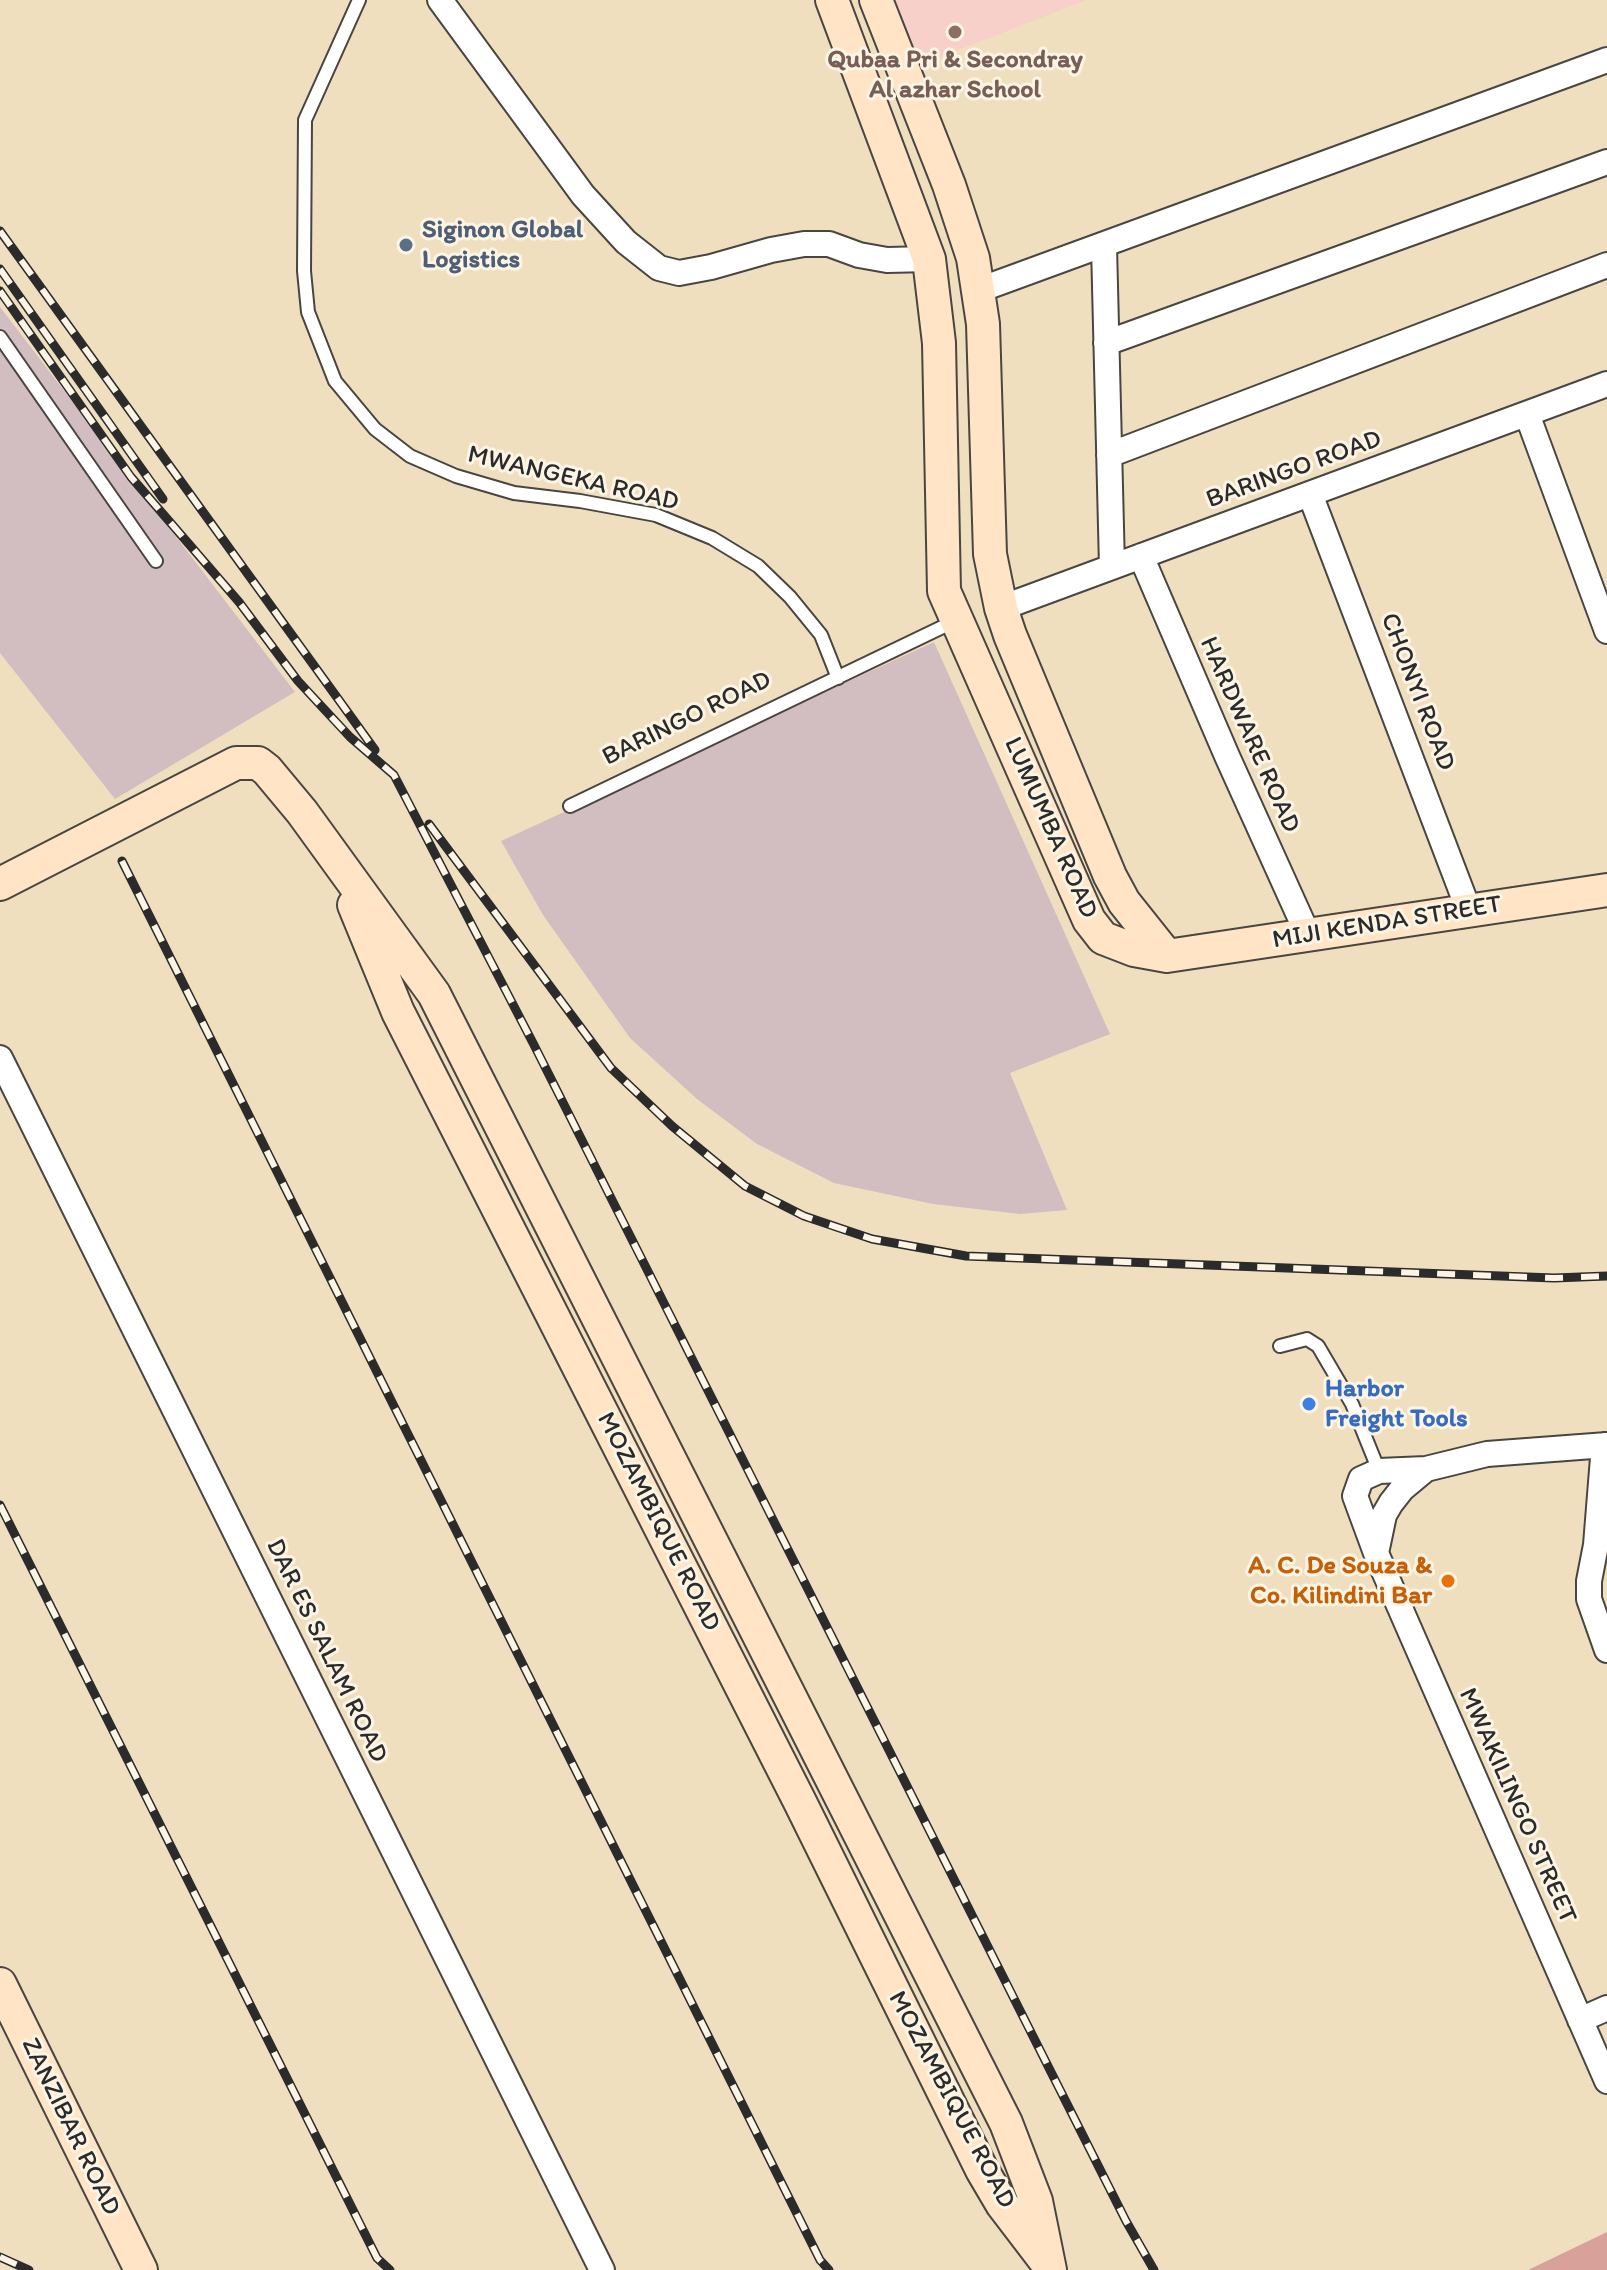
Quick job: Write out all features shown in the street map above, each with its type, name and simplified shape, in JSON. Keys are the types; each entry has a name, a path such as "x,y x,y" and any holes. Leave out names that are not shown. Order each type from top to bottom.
{"main road":[{"name":"LUMUMBA ROAD","path":"832,0 929,259 939,343 944,591 1089,920 1103,938 1134,950 1167,956"},
{"name":"LUMUMBA ROAD","path":"876,0 949,185 973,258 983,324 990,554 1001,608 1078,803 1124,902 1167,956"},
{"name":"MOZAMBIQUE ROAD","path":"0,884 212,774 236,763 249,761 267,770 332,854 434,994 836,1784 1006,2123 1036,2201 1049,2266"},
{"path":"1044,817 1078,803"},
{"name":"MIJI KENDA STREET","path":"1167,956 1607,890"},
{"name":"ZANZIBAR ROAD","path":"0,1984 141,2270"}],"street":[{"path":"440,0 583,195 626,242 659,268 679,273 804,244 829,244 859,255 887,260 929,259"},
{"path":"979,290 1607,60"},
{"path":"1106,343 1607,162"},
{"path":"1104,246 1112,567"},
{"path":"1109,455 1607,265"},
{"name":"BARINGO ROAD","path":"1001,608 1607,384"},
{"path":"1527,414 1607,631"},
{"name":"CHONYI ROAD","path":"1310,494 1469,911"},
{"name":"HARDWARE ROAD","path":"1141,556 1308,935"},
{"name":"DAR ES SALAM ROAD","path":"0,1058 602,2270"},
{"path":"1379,1471 1426,1469 1487,1454 1606,1445 1589,1599 1607,1650"},
{"path":"1376,1553 1384,1515 1391,1503 1426,1469"},
{"name":"MWAKILINGO STREET","path":"1379,1471 1365,1475 1356,1490 1357,1503 1376,1553 1607,2081"},
{"path":"1580,2020 1607,2008"}],"lane":[{"name":"MWANGEKA ROAD","path":"359,0 305,120 304,271 308,312 335,381 375,429 410,456 456,476 514,493 656,515 712,538 758,566 790,597 821,635 838,678"},
{"path":"0,337 156,561"},
{"name":"BARINGO ROAD","path":"570,806 957,620"},
{"path":"1280,1346 1307,1339 1318,1346 1352,1404 1379,1471"}],"shaded area":[{"name":"Qubaa Pri & Secondray Al azhar School","path":"895,0 1087,0 920,65"},
{"path":"0,307 295,692 115,799 0,653"},
{"path":"934,642 1110,1034 1010,1073 1067,1210 1020,1214 933,1204 834,1183 757,1144 697,1099 630,1038 543,915 501,841"}],"building":[{"path":"1607,2232 1607,2270 1528,2270"}],"railway":[{"path":"0,231 375,750"},
{"path":"0,269 163,499"},
{"path":"0,291 131,477 239,602 298,681 350,737 394,775 533,1043 1126,2221 1154,2270"},
{"path":"429,824 611,1068 672,1126 745,1186 804,1216 872,1239 966,1256 1554,1278 1607,1276"},
{"path":"122,861 820,2260 829,2270"},
{"path":"0,1505 377,2258 390,2270"},
{"path":"0,2257 29,2270"}],"place":[{"name":"Qubaa Pri & Secondray Al azhar School","path":"955,32"},
{"name":"Siginon Global Logistics","path":"406,245"},
{"name":"Harbor Freight Tools","path":"1309,1404"},
{"name":"A. C. De Souza & Co. Kilindini Bar","path":"1448,1581"}]}
